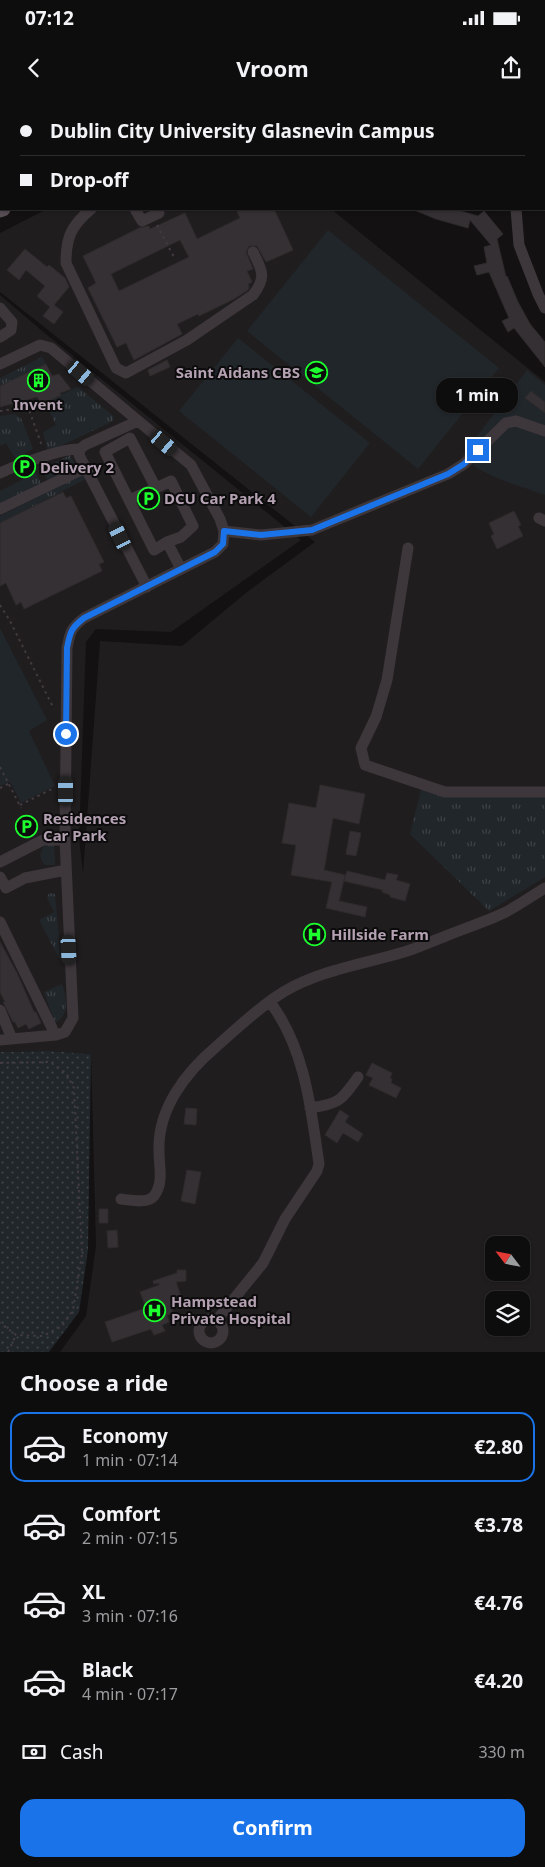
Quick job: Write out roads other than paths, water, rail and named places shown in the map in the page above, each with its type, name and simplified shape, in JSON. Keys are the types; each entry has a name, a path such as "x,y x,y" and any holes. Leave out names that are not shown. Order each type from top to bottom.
{"street":[{"path":"90,210 71,230 66,247 66,263 116,368 126,373 187,340 253,295 261,285 262,272 253,252"},
{"path":"136,210 142,222 154,213"},
{"path":"516,210 519,245 545,308"},
{"path":"0,308 12,322 11,330 0,337"},
{"path":"0,364 40,346 52,348 191,465 224,531 223,544 215,552 84,618 73,626 67,648 65,840 73,1018 65,1032 56,1035 0,1040"},
{"path":"138,421 85,445 80,449 78,455 147,587"},
{"path":"224,531 261,535 312,530 448,474 464,464 506,423 516,421 545,431"},
{"path":"129,500 156,488 171,481 193,526 180,537 154,550 129,500 105,452 130,438 156,488"},
{"path":"0,473 70,449 80,449"},
{"path":"0,509 85,468"},
{"path":"167,542 181,569"},
{"path":"408,548 387,680 376,716 361,748 364,765 445,792 545,792"},
{"path":"0,862 42,840 65,840"},
{"path":"0,877 3,889 25,878 66,870"},
{"path":"121,1200 145,1200 155,1195 160,1183 161,1165 159,1152 162,1127 174,1095 182,1081 205,1056 270,1002 285,991 326,974 406,952 497,915 545,888"},
{"path":"0,922 52,1028"},
{"path":"216,1321 263,1262 285,1218 316,1172 319,1164 303,1074 281,1016 270,1002"},
{"path":"0,1010 10,1034"},
{"path":"310,1108 332,1105 341,1100 358,1076"},
{"path":"204,1321 216,1321 222,1328 221,1336 209,1348 200,1336 199,1327 204,1321"}],"place":[{"name":"Saint Aidans CBS","path":"316,372"},
{"name":"Invent","path":"38,381"},
{"name":"Delivery 2","path":"24,467"},
{"name":"DCU Car Park 4","path":"148,498"},
{"name":"Residences Car Park","path":"27,827"},
{"name":"Hillside Farm","path":"315,934"},
{"name":"Hampstead Private Hospital","path":"155,1310"}]}
